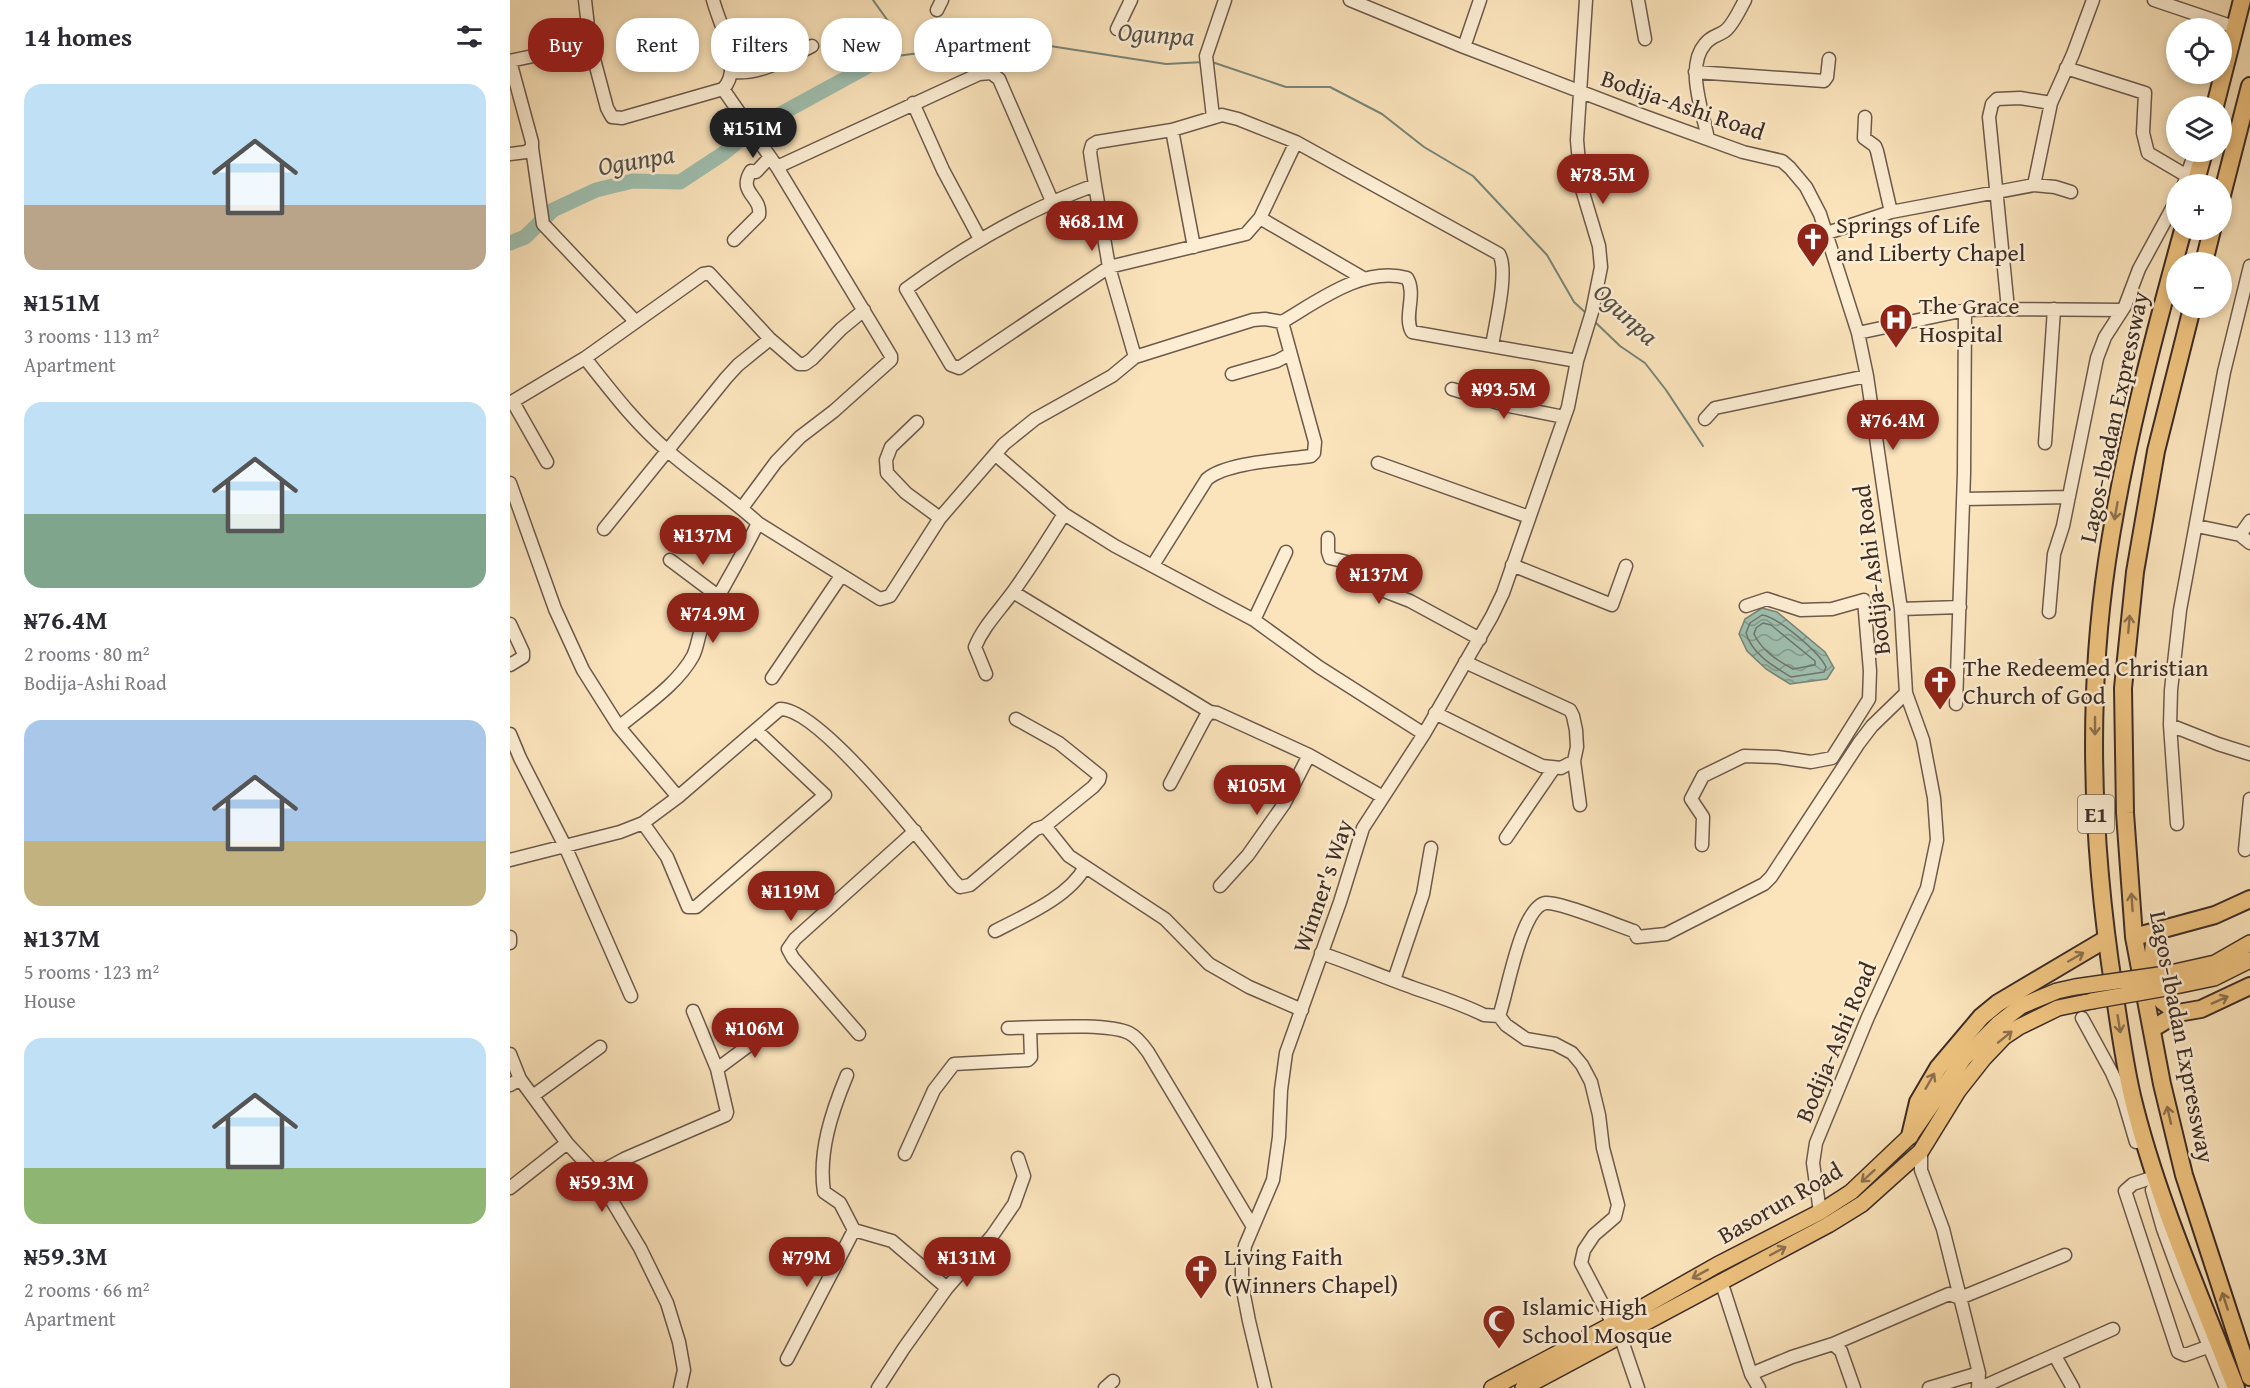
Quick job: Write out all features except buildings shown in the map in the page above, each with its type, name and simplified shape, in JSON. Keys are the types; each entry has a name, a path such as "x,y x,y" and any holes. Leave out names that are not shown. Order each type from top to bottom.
{"highway":[{"path":"2218,96 2242,0"},
{"path":"2227,174 2250,86"},
{"name":"Lagos-Ibadan Expressway","path":"2180,240 2148,358 2124,464 2107,564 2095,688 2094,767 2097,849 2106,939 2127,1070 2150,1159 2169,1215 2236,1388"},
{"name":"Lagos-Ibadan Expressway","path":"2190,318 2148,490 2135,572 2123,688 2125,813 2134,937 2174,1137 2184,1175 2250,1377"},
{"path":"2134,937 2215,915 2250,899"},
{"path":"2159,930 2154,942 2152,964 2162,1001 2178,1013"},
{"path":"1910,1136 1918,1102 1938,1068 1981,1017 2005,998 2106,939"},
{"path":"2151,1029 2178,1013 2201,1009 2250,986"}],"main road":[{"path":"2166,981 2216,963 2250,944"},
{"path":"2166,981 2214,978 2250,960"},
{"name":"Basorun Road","path":"1523,1388 1717,1265 1820,1212 1851,1192 1910,1136 1964,1058 1998,1023 2021,1006 2057,991 2075,987 2166,981"},
{"name":"Basorun Road","path":"1492,1388 1511,1383 1616,1329 1720,1281 1844,1216 1862,1204 1921,1151 1958,1091 1983,1058 2004,1037 2019,1027 2058,1008 2166,981"}],"street":[{"path":"585,0 587,18"},
{"path":"713,0 719,18"},
{"path":"1117,29 1131,0"},
{"path":"1213,117 1207,61 1225,0"},
{"name":"Bodija-Ashi Road","path":"1350,0 1581,92 1743,152 1773,158 1790,168 1813,198 1827,233 1858,333 1868,376 1900,609 1906,693 1923,740 1930,774 1937,840 1934,862 1924,896 1820,1129 1813,1163 1820,1212"},
{"path":"1464,47 1480,0"},
{"name":"Winner's Way","path":"1265,1388 1242,1285 1243,1256 1273,1180 1285,1059 1340,902 1363,828 1424,735 1480,639 1503,593 1564,417 1577,361 1593,312 1600,267 1599,246 1581,186 1577,140 1586,0"},
{"path":"1638,0 1645,39"},
{"path":"1708,139 1695,72 1703,45 1713,36 1726,31 1745,0"},
{"path":"2034,184 2051,103 2093,0"},
{"path":"2154,0 2207,18"},
{"path":"2230,18 2235,0"},
{"path":"528,57 510,61 532,142 543,220 635,321"},
{"path":"1695,72 1824,81 1827,77 1829,58"},
{"path":"2066,68 2145,93 2142,133 2148,153 2177,174"},
{"path":"597,72 607,108 612,117 622,118 723,89 728,84 732,72"},
{"path":"734,240 759,215 759,206 747,188 746,181 752,171 756,172 774,162 979,74 991,73 999,79 1052,201"},
{"path":"723,89 774,162 891,356 891,360 834,411 800,437 776,462 742,508"},
{"path":"2008,309 1989,117 1992,104 1997,99 2008,98 2051,103"},
{"path":"914,103 943,170 980,240"},
{"path":"1135,357 1109,267 1090,152 1092,145 1096,142 1172,130 1222,116 1238,119 1296,142 1499,254 1503,277 1492,346"},
{"path":"1865,117 1864,138 1875,146 1877,151 1891,212"},
{"path":"1172,130 1194,247"},
{"path":"1095,185 1052,201 980,240 906,289 947,360 955,367 959,368 1109,267 1246,234 1260,218 1296,142"},
{"path":"510,154 526,152 532,148"},
{"path":"1827,233 1891,212 2034,184 2071,192"},
{"path":"1260,218 1363,278"},
{"path":"2049,612 2054,554 2063,526 2097,358 2105,337 2125,306 2142,262 2166,219"},
{"path":"2176,824 2170,725 2171,690 2180,610 2224,372 2250,266"},
{"path":"547,462 511,402 585,358 703,274 709,273 770,339 799,364 805,364 864,309"},
{"path":"585,358 633,417 668,451 758,523 880,599 890,596 940,518 1011,437 1035,419 1113,376 1135,357 1253,320 1265,319 1282,322 1318,300 1363,278 1388,275 1407,278 1410,286 1409,325 1412,332 1577,361"},
{"path":"2045,443 2054,309"},
{"path":"1956,704 1963,499 1965,310"},
{"path":"1858,333 1965,310 2122,310"},
{"path":"1153,565 1207,479 1215,472 1311,456 1314,453 1315,442 1282,322"},
{"path":"604,529 738,365 770,339"},
{"path":"1232,374 1290,354"},
{"path":"1705,419 1715,408 1868,376"},
{"path":"1452,389 1509,406 1564,417"},
{"path":"917,422 891,447 886,460 887,473 906,493 940,518"},
{"path":"996,455 1064,514 1114,546 1254,620 1319,667 1424,735"},
{"path":"1378,463 1529,517"},
{"path":"510,483 569,641 583,670 620,727 678,797"},
{"path":"1963,499 2069,497"},
{"path":"986,674 975,647 994,615 1013,592 1064,514"},
{"path":"2240,535 2250,521"},
{"path":"620,727 674,681 693,656 701,629 741,559 758,523"},
{"path":"2197,526 2240,535 2250,543"},
{"path":"1328,538 1330,558 1355,564 1366,572 1379,589 1410,602 1480,639"},
{"path":"1254,620 1286,552"},
{"path":"670,560 718,597"},
{"path":"1512,565 1612,605 1626,566"},
{"path":"772,678 841,576"},
{"path":"1013,592 1210,712 1217,713 1309,755 1383,797"},
{"path":"1702,845 1703,817 1692,799 1703,776 1744,756 1777,757 1811,762 1832,758 1869,699 1870,671 1864,600 1832,609 1801,609 1767,599 1746,606"},
{"path":"1900,609 1960,607"},
{"path":"510,624 523,652 523,657 519,662 510,665"},
{"path":"1465,662 1570,710 1574,716 1576,730 1577,747 1574,761 1580,805"},
{"path":"1499,1016 1526,923 1540,905 1547,903 1588,915 1634,931 1637,937 1666,934 1764,884 1771,877 1872,726 1906,693"},
{"path":"510,860 620,832 643,823 678,797 780,710 788,709 796,712 846,755 915,831 954,881 960,887 965,887 1036,829 1045,826 1099,780 1100,776 1059,743 1016,719"},
{"path":"1170,784 1204,718 1210,712"},
{"path":"1435,713 1542,766 1561,768 1574,761"},
{"path":"2170,725 2250,754"},
{"path":"643,823 667,857 688,907 696,907 825,795 757,731"},
{"path":"510,734 565,846 631,996"},
{"path":"1220,886 1248,855 1284,804 1309,755"},
{"path":"1506,838 1554,768"},
{"path":"2245,850 2250,799"},
{"path":"1045,826 1061,848 1085,867 1166,919 1209,964 1249,987 1302,1010"},
{"path":"859,1034 793,958 788,949 795,939 915,831"},
{"path":"1394,980 1419,910 1431,848"},
{"path":"995,931 1035,912 1055,898 1080,877 1085,867"},
{"path":"510,937 510,943"},
{"path":"1321,953 1484,1015 1499,1016 1506,1025 1526,1039 1555,1044 1572,1053 1582,1065 1591,1082 1605,1159 1618,1205 1615,1217 1594,1235 1584,1250 1581,1263 1616,1329 1638,1388"},
{"path":"596,1174 624,1159 726,1115 717,1069 693,1011"},
{"path":"2082,1017 2123,1098 2163,1229 2226,1388"},
{"path":"717,1069 775,1026"},
{"path":"1008,1028 1107,1028 1135,1036 1148,1052 1253,1227"},
{"path":"905,1154 937,1086 954,1064 1029,1060 1031,1055 1030,1028"},
{"path":"534,1095 600,1047"},
{"path":"510,1054 515,1082 534,1095 567,1143 596,1174 625,1221 667,1303 684,1370 680,1388"},
{"path":"847,1075 831,1114 822,1175 824,1192 840,1203 854,1230 892,1241 947,1288"},
{"path":"510,1188 567,1143"},
{"path":"1921,1151 1921,1170 1943,1229 1979,1373 1979,1388 2113,1329"},
{"path":"878,1388 947,1288 992,1236 1014,1204 1024,1176 1018,1158"},
{"path":"2148,1179 2133,1184 2125,1191 2178,1352 2185,1355 2210,1346"},
{"path":"787,1359 854,1230"},
{"path":"1751,1374 1792,1357 1833,1344 1949,1294 1960,1298 2065,1255"},
{"path":"1720,1281 1751,1374 1759,1388"},
{"path":"1833,1344 1841,1352 1854,1388"},
{"path":"2055,1356 2073,1388"},
{"path":"1929,1388 1979,1373"}],"water":[{"path":"1762,608 1777,612 1825,652 1834,668 1827,679 1790,684 1766,669 1747,651 1739,634 1745,619"}],"waterway":[{"name":"Ogunpa","path":"873,0 888,21 883,58 919,53 957,34 1006,29 1050,46 1166,64 1204,62"},
{"name":"Ogunpa","path":"1212,62 1286,87 1330,87 1382,114 1424,147 1473,176 1547,255 1574,302 1587,314"},
{"name":"Ogunpa","path":"510,243 525,237 553,210 596,190 633,181 680,182 724,153 753,129 857,72"},
{"name":"Ogunpa","path":"1593,320 1620,346 1645,363 1703,446"}],"place":[{"name":"Springs of Life and Liberty Chapel","path":"1813,268"},
{"name":"The Grace Hospital","path":"1896,349"},
{"name":"The Redeemed Christian Church of God","path":"1940,711"},
{"name":"Living Faith (Winners Chapel)","path":"1201,1300"},
{"name":"Islamic High School Mosque","path":"1499,1350"}]}
